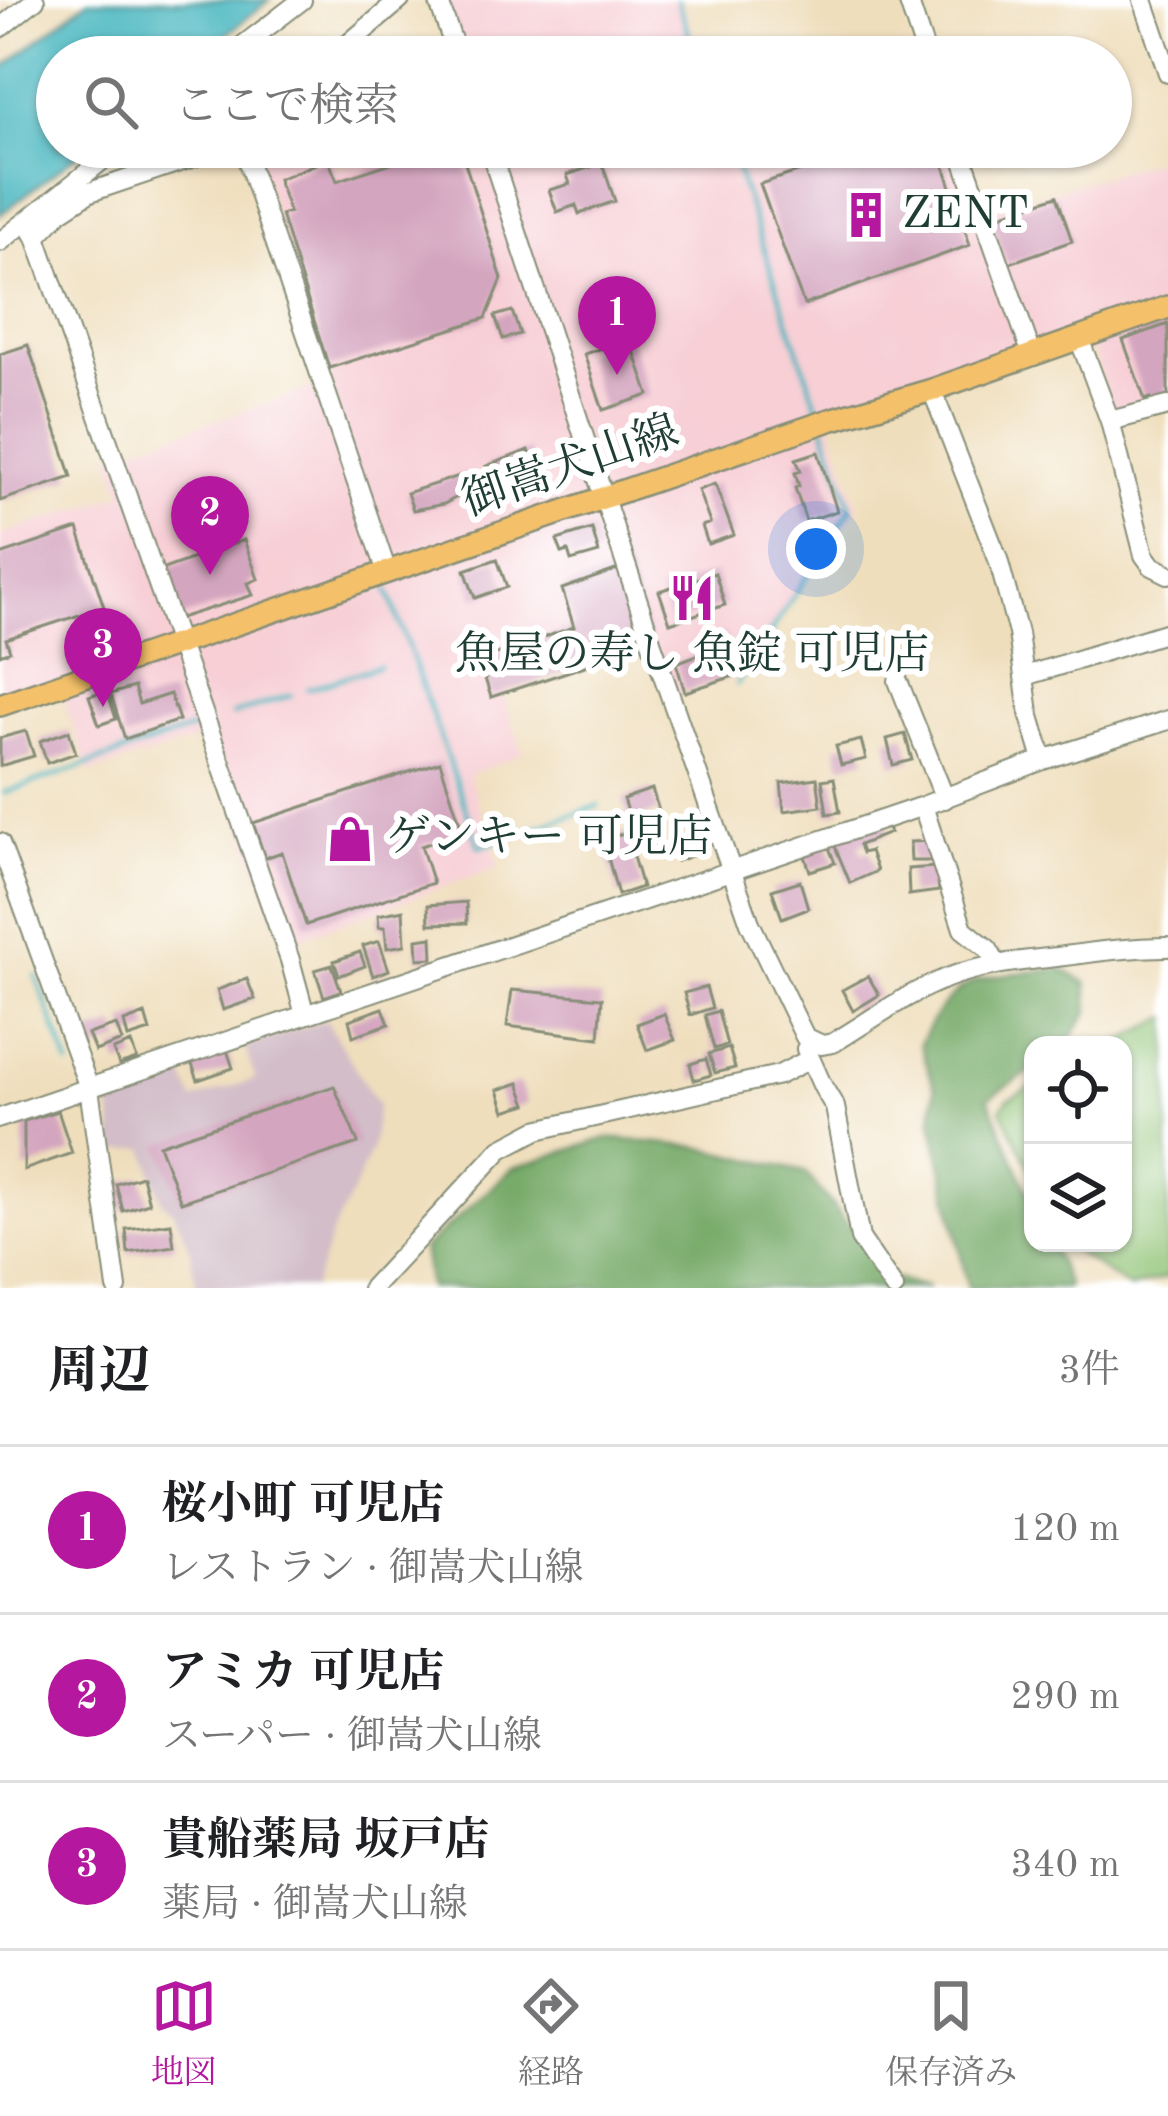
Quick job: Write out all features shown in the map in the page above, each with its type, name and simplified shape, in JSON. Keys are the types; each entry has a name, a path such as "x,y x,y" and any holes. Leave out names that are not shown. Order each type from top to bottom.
{"main road":[{"name":"御嵩犬山線","path":"0,705 1168,307"}],"street":[{"path":"0,28 35,0"},
{"path":"255,36 302,0"},
{"path":"358,36 400,0"},
{"path":"438,0 451,36"},
{"path":"908,0 920,36"},
{"path":"1143,0 1168,73"},
{"path":"31,229 96,168"},
{"path":"0,242 90,193 163,168"},
{"path":"250,168 387,572"},
{"path":"496,168 732,871 766,958 836,1107 860,1238 894,1288"},
{"path":"966,168 1033,355"},
{"path":"31,229 290,960 305,1015"},
{"path":"1079,338 1110,421 1144,556 1168,574"},
{"path":"932,390 998,559 1043,760"},
{"path":"1110,421 1168,406"},
{"path":"1025,676 1168,632"},
{"path":"898,681 945,799"},
{"path":"0,1118 1168,720"},
{"path":"923,806 963,928 988,949 997,965"},
{"path":"0,844 89,1088 117,1288"},
{"path":"371,1288 501,1149 537,1130 779,1076 810,1050 833,1042 944,979 997,965 1168,947"}],"shaded area":[{"path":"681,0 694,36 451,36 440,3"},
{"path":"1168,157 1168,400 1113,414 1093,351 1042,351 830,421 858,507 737,675 670,696 652,644 502,694 523,753 469,775 499,867 305,936 290,960 210,736 90,773 58,684 0,705 0,535 123,494 110,455 332,382 260,168 966,168 982,212"},
{"path":"326,1020 378,1105 372,1147 333,1230 313,1288 197,1288 188,1243 174,1212 162,1202 145,1148 114,1152 111,1092 180,1066 194,1100 255,1079 245,1046"}],"green space":[{"path":"1062,969 1087,983 1089,1011 1072,1036 1024,1036 1024,1076 988,1098 1024,1183 1024,1252 1054,1252 1066,1288 968,1288 932,1121 935,1089 920,1044 947,1001 961,989 993,976"},
{"path":"1168,1017 1168,1277 1130,1288 1076,1252 1132,1252 1131,1036"},
{"path":"1024,1091 1024,1156 1001,1109"},
{"path":"607,1138 698,1147 805,1172 892,1278 929,1288 429,1288 423,1249 513,1168"}],"water":[{"path":"88,0 270,0 225,36 43,36"},
{"path":"36,41 36,168 60,168 0,215 0,70"}],"building":[{"path":"306,168 332,168 337,181 376,168 467,168 502,279 486,318 329,368 281,215 289,212 278,179"},
{"path":"604,168 615,201 579,214 576,205 557,212 549,190 570,184 567,175"},
{"name":"ZENT","path":"810,168 945,168 970,245 804,305 760,184"},
{"path":"1057,196 1072,241 1007,264 991,218"},
{"path":"512,311 520,334 503,339 495,316"},
{"path":"1168,324 1168,396 1145,400 1123,340"},
{"path":"630,339 649,395 603,410 584,354"},
{"path":"28,345 72,477 0,501 0,354"},
{"path":"529,450 537,473 495,489 486,466"},
{"path":"818,452 837,511 806,521 795,488 799,486 795,473 801,471 796,459"},
{"path":"462,475 468,491 444,504 413,510 407,493"},
{"path":"715,484 734,535 708,544 702,526 710,523 698,490"},
{"path":"78,529 104,607 6,639 10,651 0,655 0,555"},
{"path":"592,529 599,553 571,561 568,551 562,553 557,540"},
{"path":"244,540 258,579 248,583 253,595 180,618 161,570"},
{"path":"497,559 507,587 475,598 465,570"},
{"path":"627,566 652,644 491,697 479,660 574,627 562,589"},
{"name":"魚屋の寿し 魚錠 可児店","path":"715,573 725,605 670,623 659,591"},
{"path":"724,634 737,675 685,692 676,663 708,651 704,639"},
{"path":"134,687 139,704 170,694 179,720 125,739 111,694"},
{"path":"107,690 116,719 99,725 89,696"},
{"path":"26,731 34,756 0,766 0,738"},
{"path":"69,731 76,753 47,763 40,741"},
{"path":"905,734 912,760 893,765 887,739"},
{"path":"861,740 866,759 841,765 836,746"},
{"name":"ゲンキー 可児店","path":"440,762 463,832 421,846 433,883 306,925 282,852 265,858 253,823"},
{"path":"817,778 821,806 784,811 781,783"},
{"path":"834,778 840,812 827,814 822,780"},
{"path":"652,789 659,811 630,821 623,799"},
{"path":"885,821 890,833 859,845 862,853 870,851 877,871 850,883 832,839"},
{"path":"655,829 662,849 645,855 638,835"},
{"path":"626,833 642,887 618,895 603,839"},
{"path":"698,835 703,852 677,861 671,844"},
{"path":"934,841 935,861 911,861 910,842"},
{"path":"828,845 835,863 810,871 804,853"},
{"path":"937,867 939,891 909,895 908,869"},
{"path":"800,881 808,908 782,918 772,890"},
{"path":"466,902 467,923 429,924 428,905"},
{"path":"403,910 405,945 387,948 378,915"},
{"path":"432,937 433,958 418,959 417,939"},
{"path":"379,941 389,970 373,976 363,946"},
{"path":"360,952 365,966 339,976 334,961"},
{"path":"332,965 341,991 324,997 315,970"},
{"path":"868,976 879,995 853,1011 842,990"},
{"path":"247,979 255,999 223,1010 217,990"},
{"path":"706,987 712,1008 690,1015 684,993"},
{"path":"512,990 602,998 599,1038 507,1026"},
{"path":"383,1008 389,1024 353,1036 349,1020"},
{"path":"718,1011 727,1045 714,1049 705,1015"},
{"path":"145,1014 150,1031 128,1038 124,1022"},
{"path":"664,1014 675,1040 647,1050 637,1024"},
{"path":"116,1025 122,1041 95,1051 88,1034"},
{"path":"131,1043 137,1059 119,1065 113,1050"},
{"path":"226,1047 233,1068 198,1080 190,1059"},
{"path":"729,1048 735,1068 715,1073 709,1054"},
{"path":"706,1059 711,1075 694,1080 690,1064"},
{"path":"519,1083 527,1104 505,1111 498,1090"},
{"path":"334,1086 358,1143 181,1202 159,1145"},
{"path":"58,1111 72,1153 24,1170 24,1121"},
{"path":"142,1176 149,1203 123,1211 116,1184"},
{"path":"171,1223 174,1246 128,1253 126,1229"}],"waterway":[{"path":"677,0 690,36"},
{"path":"736,168 821,417"},
{"path":"737,684 851,508 824,428"},
{"path":"388,590 479,847 598,806"},
{"path":"308,689 379,666"},
{"path":"232,715 291,695"},
{"path":"4,793 195,728"},
{"path":"36,976 69,1065"}],"place":[{"name":"ZENT","path":"866,215"},
{"name":"桜小町 可児店","path":"617,375"},
{"name":"アミカ 可児店","path":"210,575"},
{"name":"魚屋の寿し 魚錠 可児店","path":"692,598"},
{"name":"貴船薬局 坂戸店","path":"103,707"},
{"name":"ゲンキー 可児店","path":"350,839"}]}
